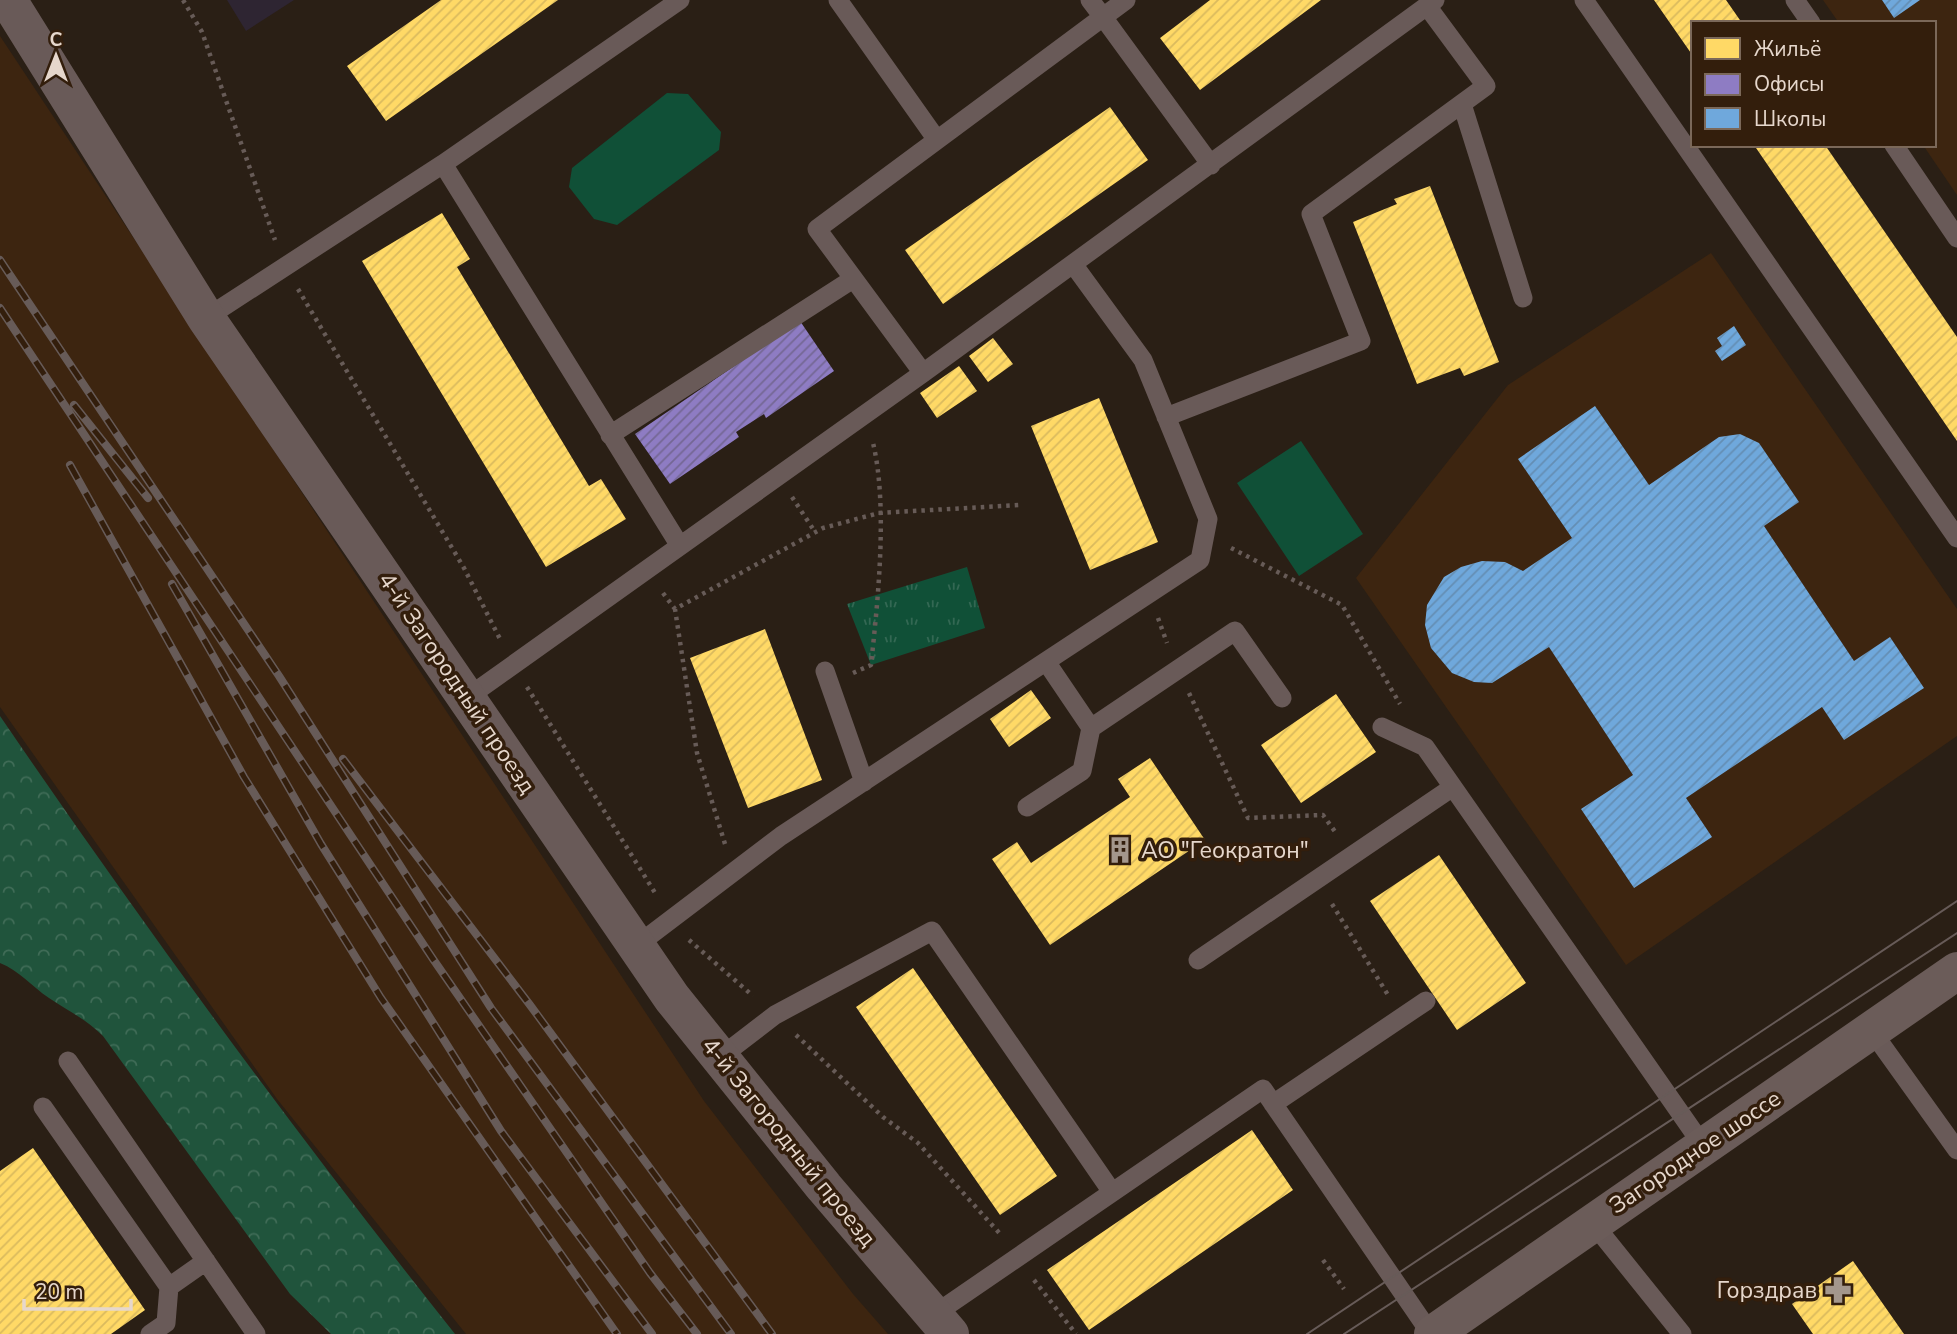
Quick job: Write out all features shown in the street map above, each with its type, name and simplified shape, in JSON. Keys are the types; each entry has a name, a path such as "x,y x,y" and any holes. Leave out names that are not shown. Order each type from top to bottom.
{"main road":[{"name":"Загородное шоссе","path":"1432,1334 1957,971"}],"street":[{"name":"4-й Загородный проезд","path":"8,0 206,318 672,998 941,1325"}],"lane":[{"path":"206,318 443,164 680,0"},
{"path":"838,0 937,140"},
{"path":"1090,0 1211,165"},
{"path":"923,373 817,229 1126,0"},
{"path":"1584,0 1957,538"},
{"path":"1795,0 1810,21"},
{"path":"468,697 923,373 1431,3 1486,86 1311,214 1361,341 1166,417"},
{"path":"1462,104 1523,298"},
{"path":"1895,147 1957,238"},
{"path":"443,164 680,546"},
{"path":"636,946 781,836 1200,560 1208,519 1143,360 1073,264"},
{"path":"610,435 853,279"},
{"path":"1027,807 1082,771 1091,728 1236,631 1282,698"},
{"path":"1047,663 1091,728"},
{"path":"825,671 864,782"},
{"path":"1382,727 1425,747 1704,1147"},
{"path":"1198,960 1453,787"},
{"path":"719,1058 775,1015 932,931 1112,1192"},
{"path":"1273,1104 1426,1001"},
{"path":"1871,1030 1957,1150"},
{"path":"68,1061 256,1334"},
{"path":"941,1325 1112,1192 1263,1089 1432,1334"},
{"path":"43,1107 169,1287 166,1323 150,1334"},
{"path":"1592,1222 1672,1331"},
{"path":"169,1287 206,1261"}],"path":[{"path":"183,0 202,32 285,267 464,568 513,665"},
{"path":"872,665 878,595 879,467"},
{"path":"797,503 815,532"},
{"path":"733,872 697,753 675,609 815,532 879,513 1019,505"},
{"path":"1205,534 1342,605 1425,747"},
{"path":"1149,595 1178,670 1248,818 1323,815 1352,855"},
{"path":"1316,879 1402,1018"},
{"path":"1323,1259 1344,1289"}],"shaded area":[{"path":"227,0 294,0 246,31"},
{"path":"1823,0 1957,0 1957,195 1924,147 1936,147 1936,21 1838,21"},
{"path":"0,36 704,1101 853,1294 888,1334 466,1334 277,1099 0,707"},
{"path":"1711,253 1957,609 1957,736 1626,965 1356,578 1508,385"}],"green space":[{"path":"667,93 688,94 721,132 719,150 617,225 594,219 569,187 572,168"},
{"path":"1301,441 1363,534 1299,576 1237,483"},
{"path":"967,567 985,628 871,665 847,604"},
{"path":"0,716 222,1029 337,1183 455,1334 331,1334 290,1294 103,1036 14,970 0,963"}],"building: Жильё":[{"path":"441,0 558,0 386,121 347,66"},
{"path":"1210,0 1321,0 1200,90 1160,38"},
{"path":"1654,0 1726,0 1741,21 1691,21 1691,53"},
{"path":"1110,107 1148,160 943,304 905,250"},
{"path":"1755,147 1826,147 1957,337 1957,441"},
{"path":"1430,186 1499,362 1464,376 1460,368 1417,384 1353,222 1397,204 1394,199"},
{"path":"442,213 470,259 457,267 589,486 601,479 626,519 546,567 362,261"},
{"path":"993,338 1013,364 988,382 969,356"},
{"path":"959,366 977,391 937,418 920,393"},
{"path":"1099,398 1158,542 1090,570 1031,426"},
{"path":"765,629 822,780 748,808 690,658"},
{"path":"1031,690 1051,718 1009,747 990,719"},
{"path":"1336,694 1376,752 1301,803 1261,745"},
{"name":"АО \"Геократон\"","path":"1150,758 1205,840 1050,945 992,859 1017,842 1031,863 1130,797 1118,779"},
{"path":"1439,855 1526,983 1457,1030 1370,901"},
{"path":"913,968 1057,1176 1000,1215 856,1007"},
{"path":"1252,1130 1293,1190 1089,1330 1047,1270"},
{"path":"33,1148 145,1310 111,1334 0,1334 0,1171"},
{"path":"1853,1261 1904,1334 1813,1334 1792,1304"}],"building: Офисы":[{"path":"800,321 834,371 766,418 764,414 736,432 739,437 670,484 635,434"}],"building: Школы":[{"path":"1882,0 1920,0 1894,18"},
{"path":"1734,326 1746,345 1722,361 1715,351 1722,346 1717,338"},
{"path":"1595,406 1649,485 1719,437 1740,434 1759,443 1799,502 1764,526 1854,661 1890,637 1924,688 1844,740 1822,707 1686,798 1712,837 1634,888 1581,809 1633,775 1549,647 1492,683 1474,682 1452,673 1431,648 1425,625 1427,605 1444,577 1461,567 1482,561 1505,562 1523,571 1572,538 1518,459"}],"tram line":[{"path":"1307,1334 1957,901"},
{"path":"1344,1334 1957,933"}],"railway":[{"path":"0,260 279,676 491,1008 731,1334"},
{"path":"0,308 433,959 650,1273 697,1334"},
{"path":"74,405 148,498"},
{"path":"70,465 244,777 381,998 617,1334"},
{"path":"172,584 321,844 501,1131 652,1334"},
{"path":"343,759 530,1005 772,1334"}],"place":[{"name":"АО \"Геократон\"","path":"1120,850"},
{"name":"Горздрав","path":"1838,1290"}]}
